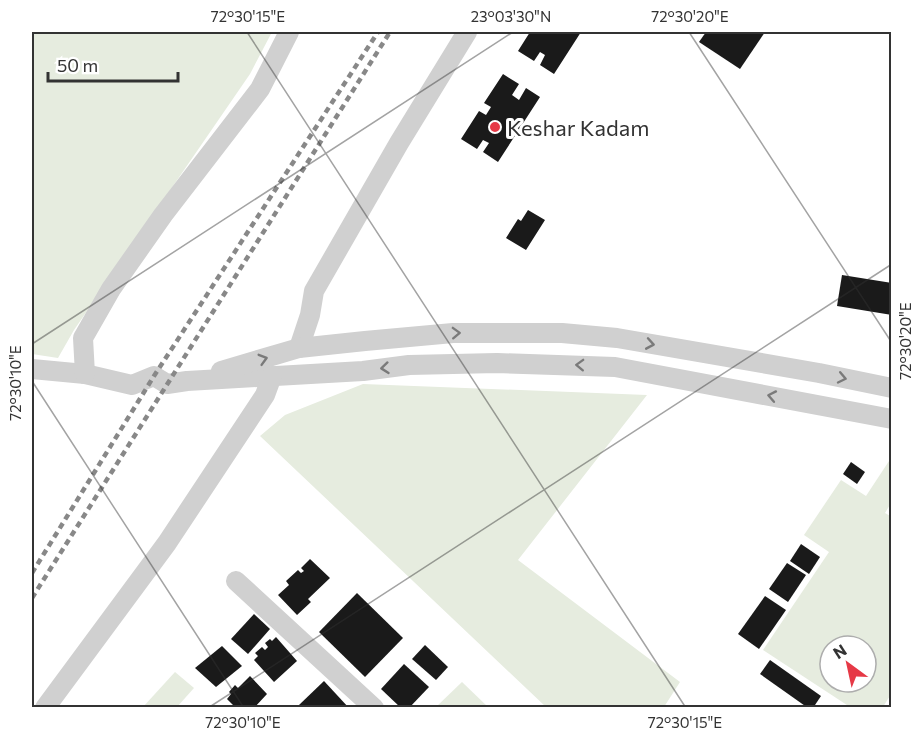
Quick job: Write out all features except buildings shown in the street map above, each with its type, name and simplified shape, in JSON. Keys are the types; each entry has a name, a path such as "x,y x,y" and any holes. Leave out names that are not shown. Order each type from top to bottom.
{"street":[{"path":"85,374 83,338 111,289 163,215 260,89 289,32"},
{"path":"299,348 310,315 314,291 399,143 467,32"},
{"path":"187,381 299,348 453,333 562,333 617,338 819,373 891,388"},
{"path":"32,369 85,374 132,385 154,376 167,384 363,371 409,365 497,363 615,366 891,419"},
{"path":"45,708 167,543 265,395 272,376"},
{"path":"236,581 374,708"}],"shaded area":[{"path":"32,32 272,32 250,74 74,330 58,358 32,354"},
{"path":"363,384 647,395 518,560 680,682 664,707 546,707 260,436 285,415"},
{"path":"891,458 891,503 885,513 892,517 891,694 883,707 850,707 830,694 878,694 878,634 818,634 818,686 763,650 829,552 804,535 841,480 866,496"},
{"path":"175,672 194,688 177,707 143,707"},
{"path":"462,682 488,707 436,707"}],"railway":[{"path":"32,573 154,376 378,32"},
{"path":"32,598 390,32"}],"place":[{"name":"Keshar Kadam","path":"495,127"}]}
